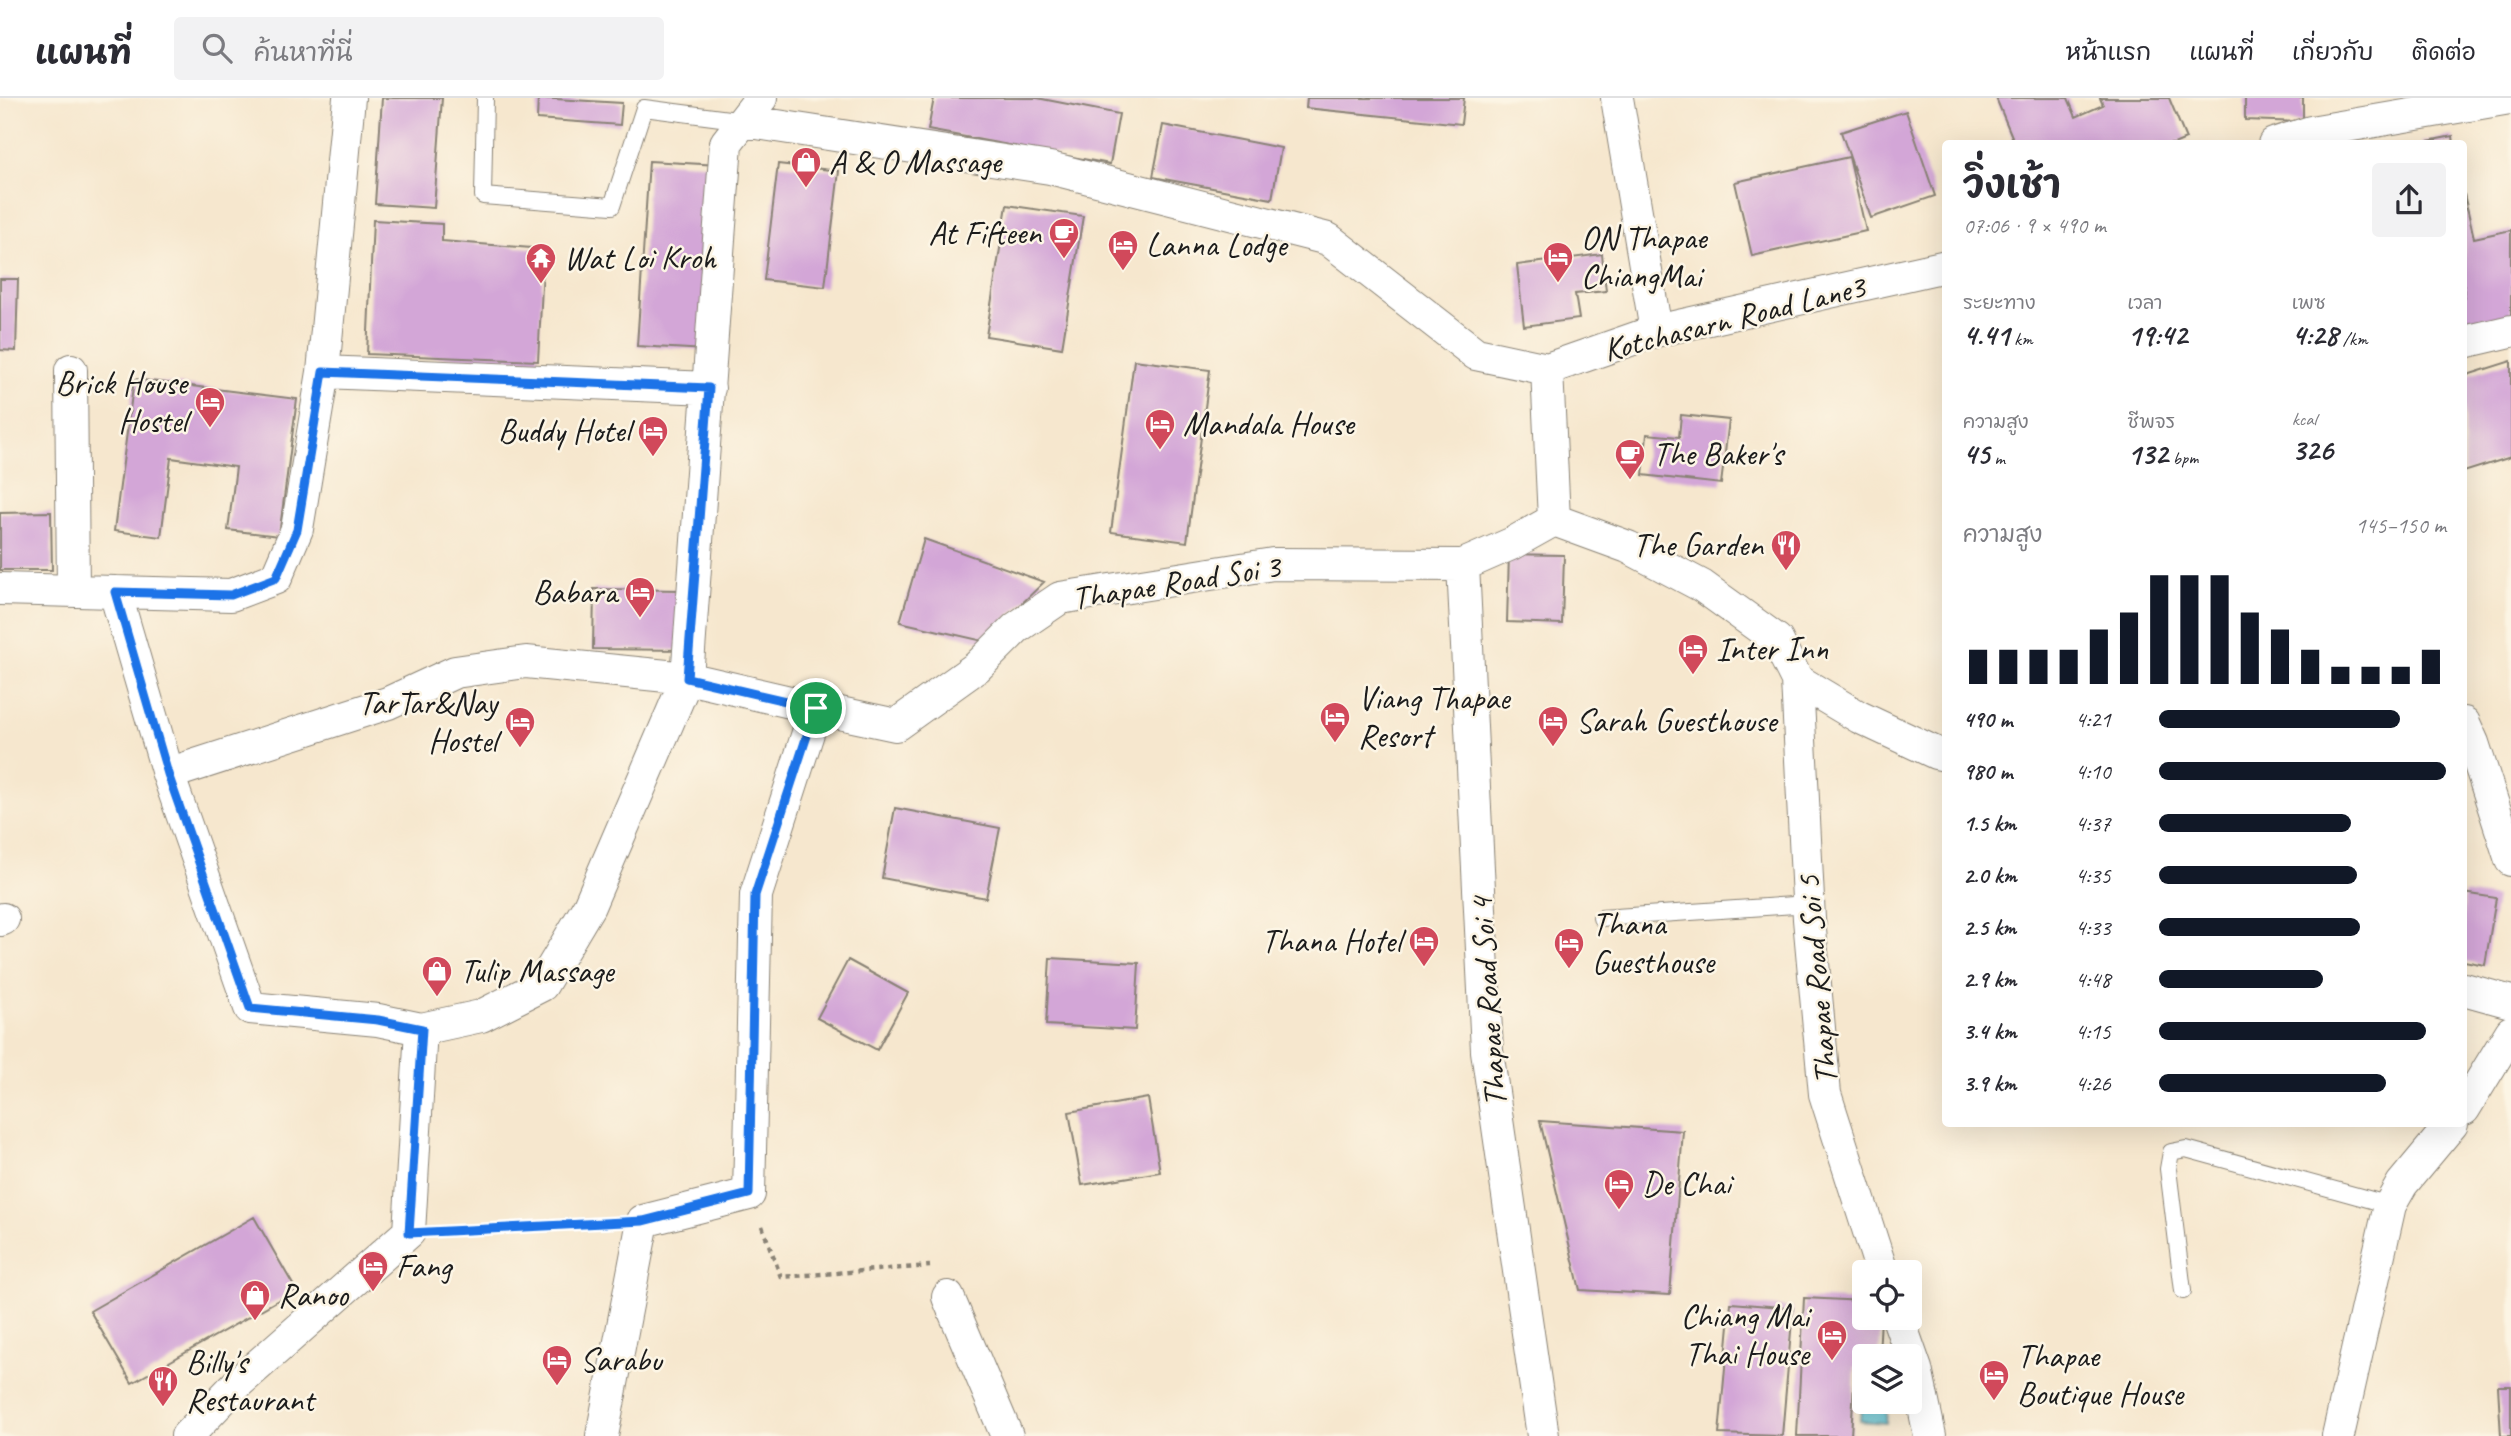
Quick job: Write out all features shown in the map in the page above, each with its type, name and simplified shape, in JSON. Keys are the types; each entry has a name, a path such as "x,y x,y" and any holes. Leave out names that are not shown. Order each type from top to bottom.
{"street":[{"path":"0,589 231,595 276,578 297,530 323,372 349,98"},
{"path":"1617,98 1656,331"},
{"path":"2286,140 2311,132 2510,98"},
{"path":"115,592 168,774 250,1008 378,1020 422,1029 481,1016 542,985 589,906 687,678 726,143 752,109 1050,168 1328,239 1476,354 1547,369 1554,520 1628,547 1702,586 1777,640 1797,680 1859,717 1942,754"},
{"name":"Kotchasarn Road Lane3","path":"1547,369 1656,331 1942,267"},
{"path":"2467,341 2511,331"},
{"path":"71,370 73,591"},
{"path":"323,372 709,388"},
{"name":"Thapae Road Soi 3","path":"168,774 388,703 455,672 526,662 687,678 896,725 977,667 1016,628 1060,598 1273,564 1463,565 1511,544 1554,520"},
{"name":"Thapae Road Soi 4","path":"1463,565 1487,1051 1543,1436"},
{"name":"Thapae Road Soi 5","path":"1797,680 1809,904 1825,1094 1878,1260"},
{"path":"602,1436 643,1221 749,1194 755,895 816,708"},
{"path":"2467,730 2511,860"},
{"path":"2467,990 2511,1002"},
{"path":"187,1436 239,1382 409,1233 422,1029"},
{"path":"2467,1104 2511,1032"},
{"path":"2338,1436 2390,1205 2402,1184 2450,1127"},
{"path":"948,1297 1007,1436"},
{"path":"1902,1330 1916,1369 1930,1436"}],"lane":[{"path":"485,98 483,196 612,206 645,108 752,109"},
{"path":"1601,918 1809,904"},
{"path":"2183,1291 2168,1169 2171,1152 2186,1149 2390,1205"}],"path":[{"path":"749,1194 781,1277 929,1265 948,1297"},
{"path":"409,1233 643,1221"}],"water":[{"path":"1860,1414 1887,1414 1886,1423 1860,1421"}],"building":[{"path":"382,98 442,98 434,208 375,204"},
{"path":"538,98 622,103 620,125 537,119"},
{"path":"934,98 1037,98 1119,114 1110,164 928,130"},
{"path":"1307,98 1464,98 1461,124 1306,108"},
{"path":"1996,98 2068,98 2076,117 2103,105 2100,98 2169,98 2186,139 2184,140 2013,140"},
{"path":"2245,98 2303,98 2303,122 2245,120"},
{"path":"1906,111 1935,196 1871,218 1841,132"},
{"path":"1163,125 1281,148 1272,199 1153,177"},
{"path":"2453,136 2454,140 2432,140"},
{"path":"1849,157 1866,231 1752,256 1735,182"},
{"path":"649,161 719,165 707,350 637,346"},
{"path":"778,164 839,171 825,287 764,280"},
{"path":"1007,205 1083,216 1062,348 986,336"},
{"path":"2467,207 2474,238 2511,230 2511,320 2467,329"},
{"path":"373,220 442,224 442,241 544,249 538,361 367,354"},
{"path":"1602,254 1606,291 1575,294 1579,319 1524,326 1517,265"},
{"path":"0,279 18,279 16,351 0,350"},
{"name":"Mandala House","path":"1134,360 1210,370 1187,542 1111,532"},
{"path":"2511,361 2511,457 2467,471 2467,375"},
{"name":"Brick House Hostel","path":"134,379 297,399 279,536 228,530 236,467 171,458 161,537 114,531"},
{"path":"1681,415 1729,420 1721,484 1643,475 1647,434 1679,437"},
{"path":"51,512 52,570 0,570 0,513"},
{"path":"924,539 1044,582 983,641 900,622"},
{"path":"1509,554 1564,555 1562,624 1507,622"},
{"name":"Babara","path":"594,589 686,590 686,650 593,649"},
{"path":"895,808 1000,828 986,898 882,878"},
{"path":"2467,893 2496,898 2485,965 2467,962"},
{"path":"1050,958 1139,963 1135,1030 1046,1025"},
{"path":"848,960 908,993 877,1050 817,1018"},
{"path":"1148,1098 1160,1172 1082,1185 1069,1112"},
{"name":"De Chai","path":"1540,1121 1683,1131 1670,1295 1580,1290"},
{"path":"254,1217 296,1290 132,1383 90,1311"},
{"name":"Chiang Mai Thai House","path":"1804,1298 1852,1300 1852,1330 1880,1330 1880,1344 1852,1344 1851,1436 1797,1436"},
{"path":"1731,1303 1793,1308 1782,1436 1719,1434"},
{"path":"2498,1386 2511,1386 2511,1436 2501,1436"}],"place":[{"name":"A & O Massage","path":"806,189"},
{"name":"At Fifteen","path":"1064,260"},
{"name":"Lanna Lodge","path":"1123,272"},
{"name":"ON Thapae ChiangMai","path":"1558,284"},
{"name":"Wat Loi Kroh","path":"541,285"},
{"name":"Brick House Hostel","path":"210,429"},
{"name":"Mandala House","path":"1160,451"},
{"name":"Buddy Hotel","path":"653,458"},
{"name":"The Baker's","path":"1630,481"},
{"name":"The Garden","path":"1786,572"},
{"name":"Babara","path":"640,619"},
{"name":"Inter Inn","path":"1693,676"},
{"name":"Viang Thapae Resort","path":"1335,744"},
{"name":"Sarah Guesthouse","path":"1553,748"},
{"name":"TarTar&Nay Hostel","path":"520,749"},
{"name":"Thana Hotel","path":"1424,968"},
{"name":"Thana Guesthouse","path":"1569,970"},
{"name":"Tulip Massage","path":"437,998"},
{"name":"De Chai","path":"1619,1211"},
{"name":"Fang","path":"373,1293"},
{"name":"Ranoo","path":"255,1322"},
{"name":"Chiang Mai Thai House","path":"1832,1362"},
{"name":"Sarabu","path":"557,1387"},
{"name":"Thapae Boutique House","path":"1994,1402"},
{"name":"Billy's Restaurant","path":"163,1408"}],"route":[{"path":"323,372 709,388 687,678 816,708 755,895 749,1194 643,1221 409,1233 422,1029 378,1020 250,1008 168,774 115,592 231,595 276,578 297,530 323,372"}]}
